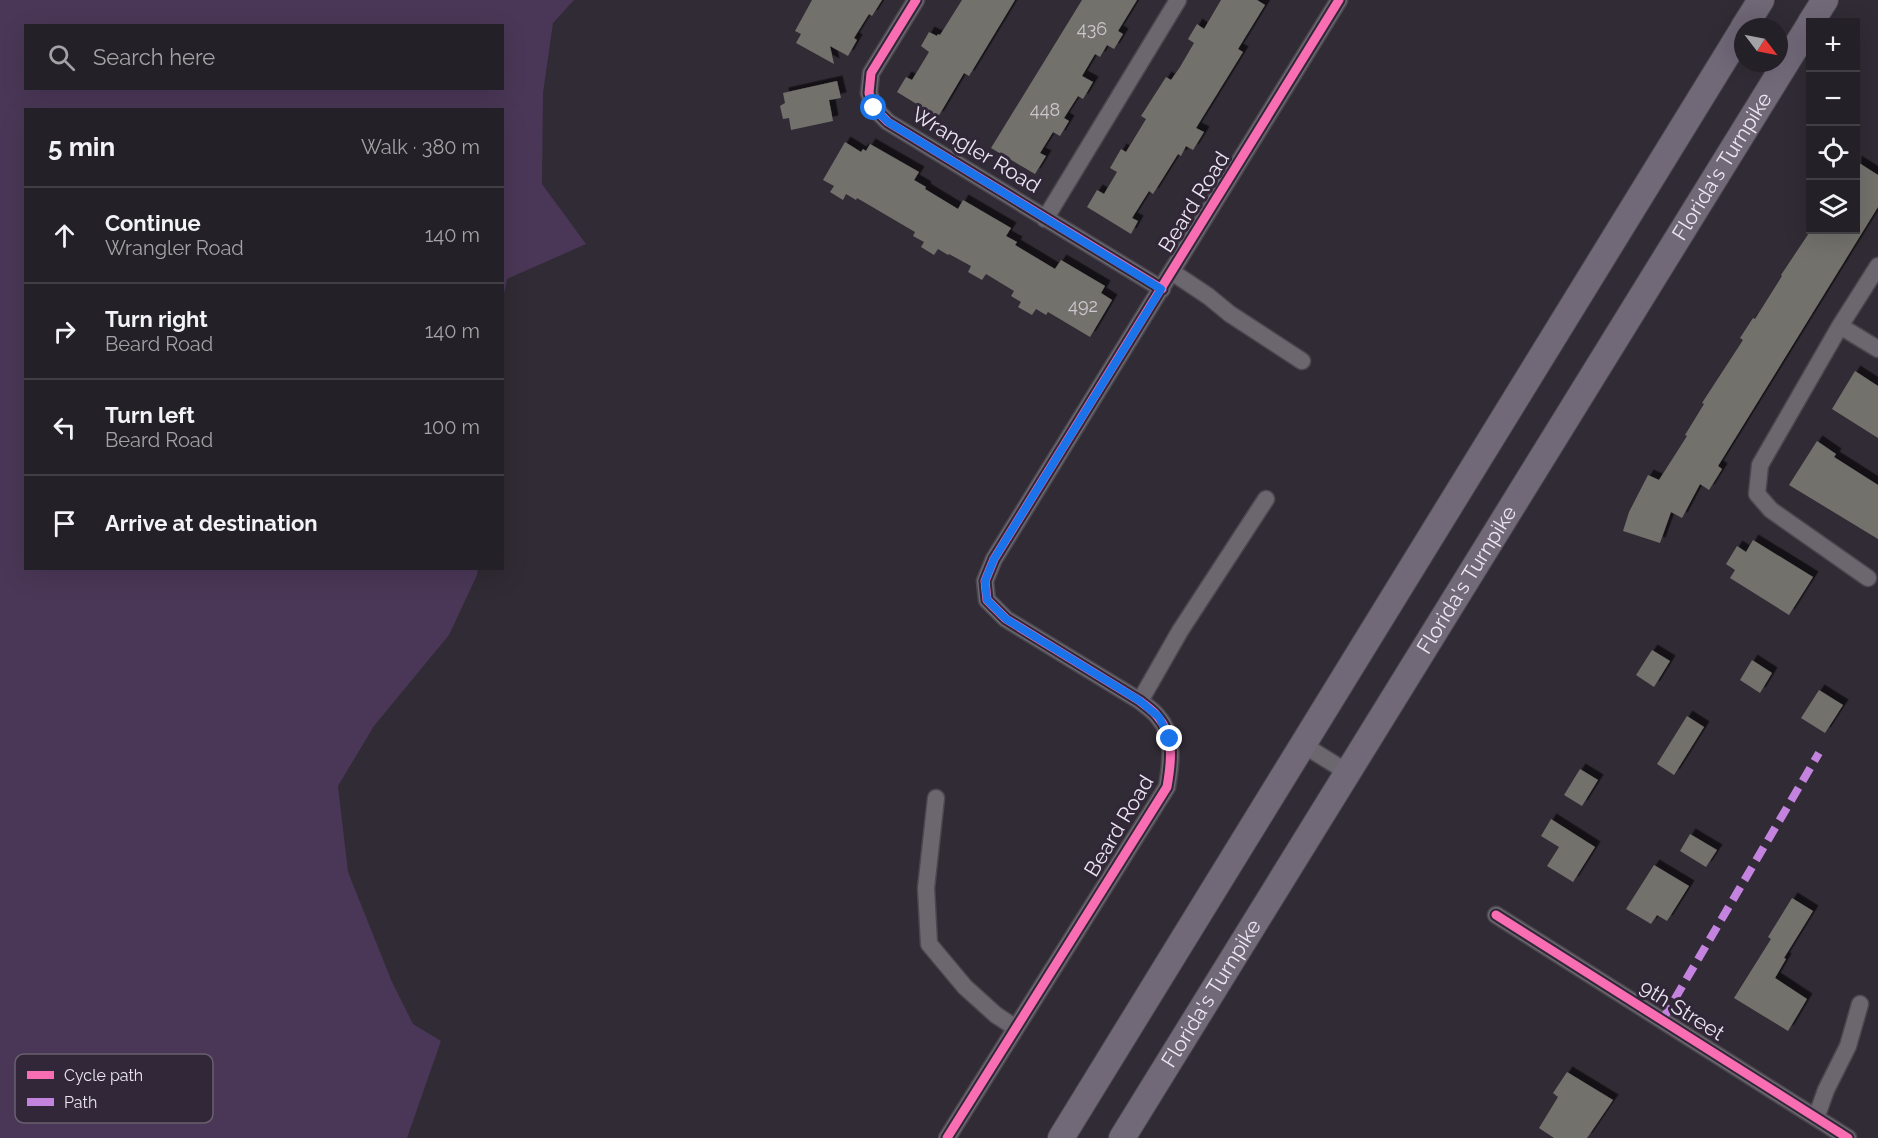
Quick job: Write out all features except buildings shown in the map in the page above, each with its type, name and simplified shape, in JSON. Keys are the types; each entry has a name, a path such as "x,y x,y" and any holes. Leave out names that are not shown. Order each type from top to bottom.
{"highway":[{"path":"1749,18 1761,0"},
{"name":"Florida's Turnpike","path":"1814,18 1825,0"},
{"name":"Florida's Turnpike","path":"1122,1138 1806,31"},
{"path":"1061,1138 1734,43"}],"street":[{"name":"Wrangler Road","path":"916,0 871,74 869,93 874,108 888,122 1161,289"},
{"path":"1046,219 1178,0"},
{"name":"Beard Road","path":"947,1138 1167,786 1171,768 1170,739 1159,717 1140,701 1006,619 987,600 985,581 994,559 1340,0"},
{"path":"1868,578 1771,510 1757,494 1760,465 1840,326 1878,266"},
{"path":"1172,272 1230,314 1302,361"},
{"path":"1840,326 1878,349"},
{"path":"1140,701 1180,631 1266,499"},
{"path":"1302,744 1347,772"},
{"path":"936,798 926,888 929,944 965,987 996,1015 1016,1028"},
{"name":"9th Street","path":"1496,915 1848,1138"},
{"path":"1816,1118 1826,1090 1848,1046 1860,1004"}],"shaded area":[{"path":"0,0 574,0 553,23 543,93 542,184 586,244 507,279 504,293 504,108 24,108 24,570 478,570 449,635 374,726 338,786 348,872 392,982 413,1024 441,1041 407,1138 0,1138"}],"marked path":[{"path":"1663,1019 1819,753"}],"cycle path":[{"path":"916,0 871,73 869,93 874,108 888,122 1162,289"},
{"path":"947,1138 1167,787 1170,760 1167,733 1154,713 1140,701 1006,619 987,600 985,581 994,559 1339,0"},
{"path":"1496,915 1848,1138"}],"route":[{"path":"874,108 888,122 1161,289 994,559 985,581 987,600 1006,619 1140,701 1159,717 1170,739"}]}
